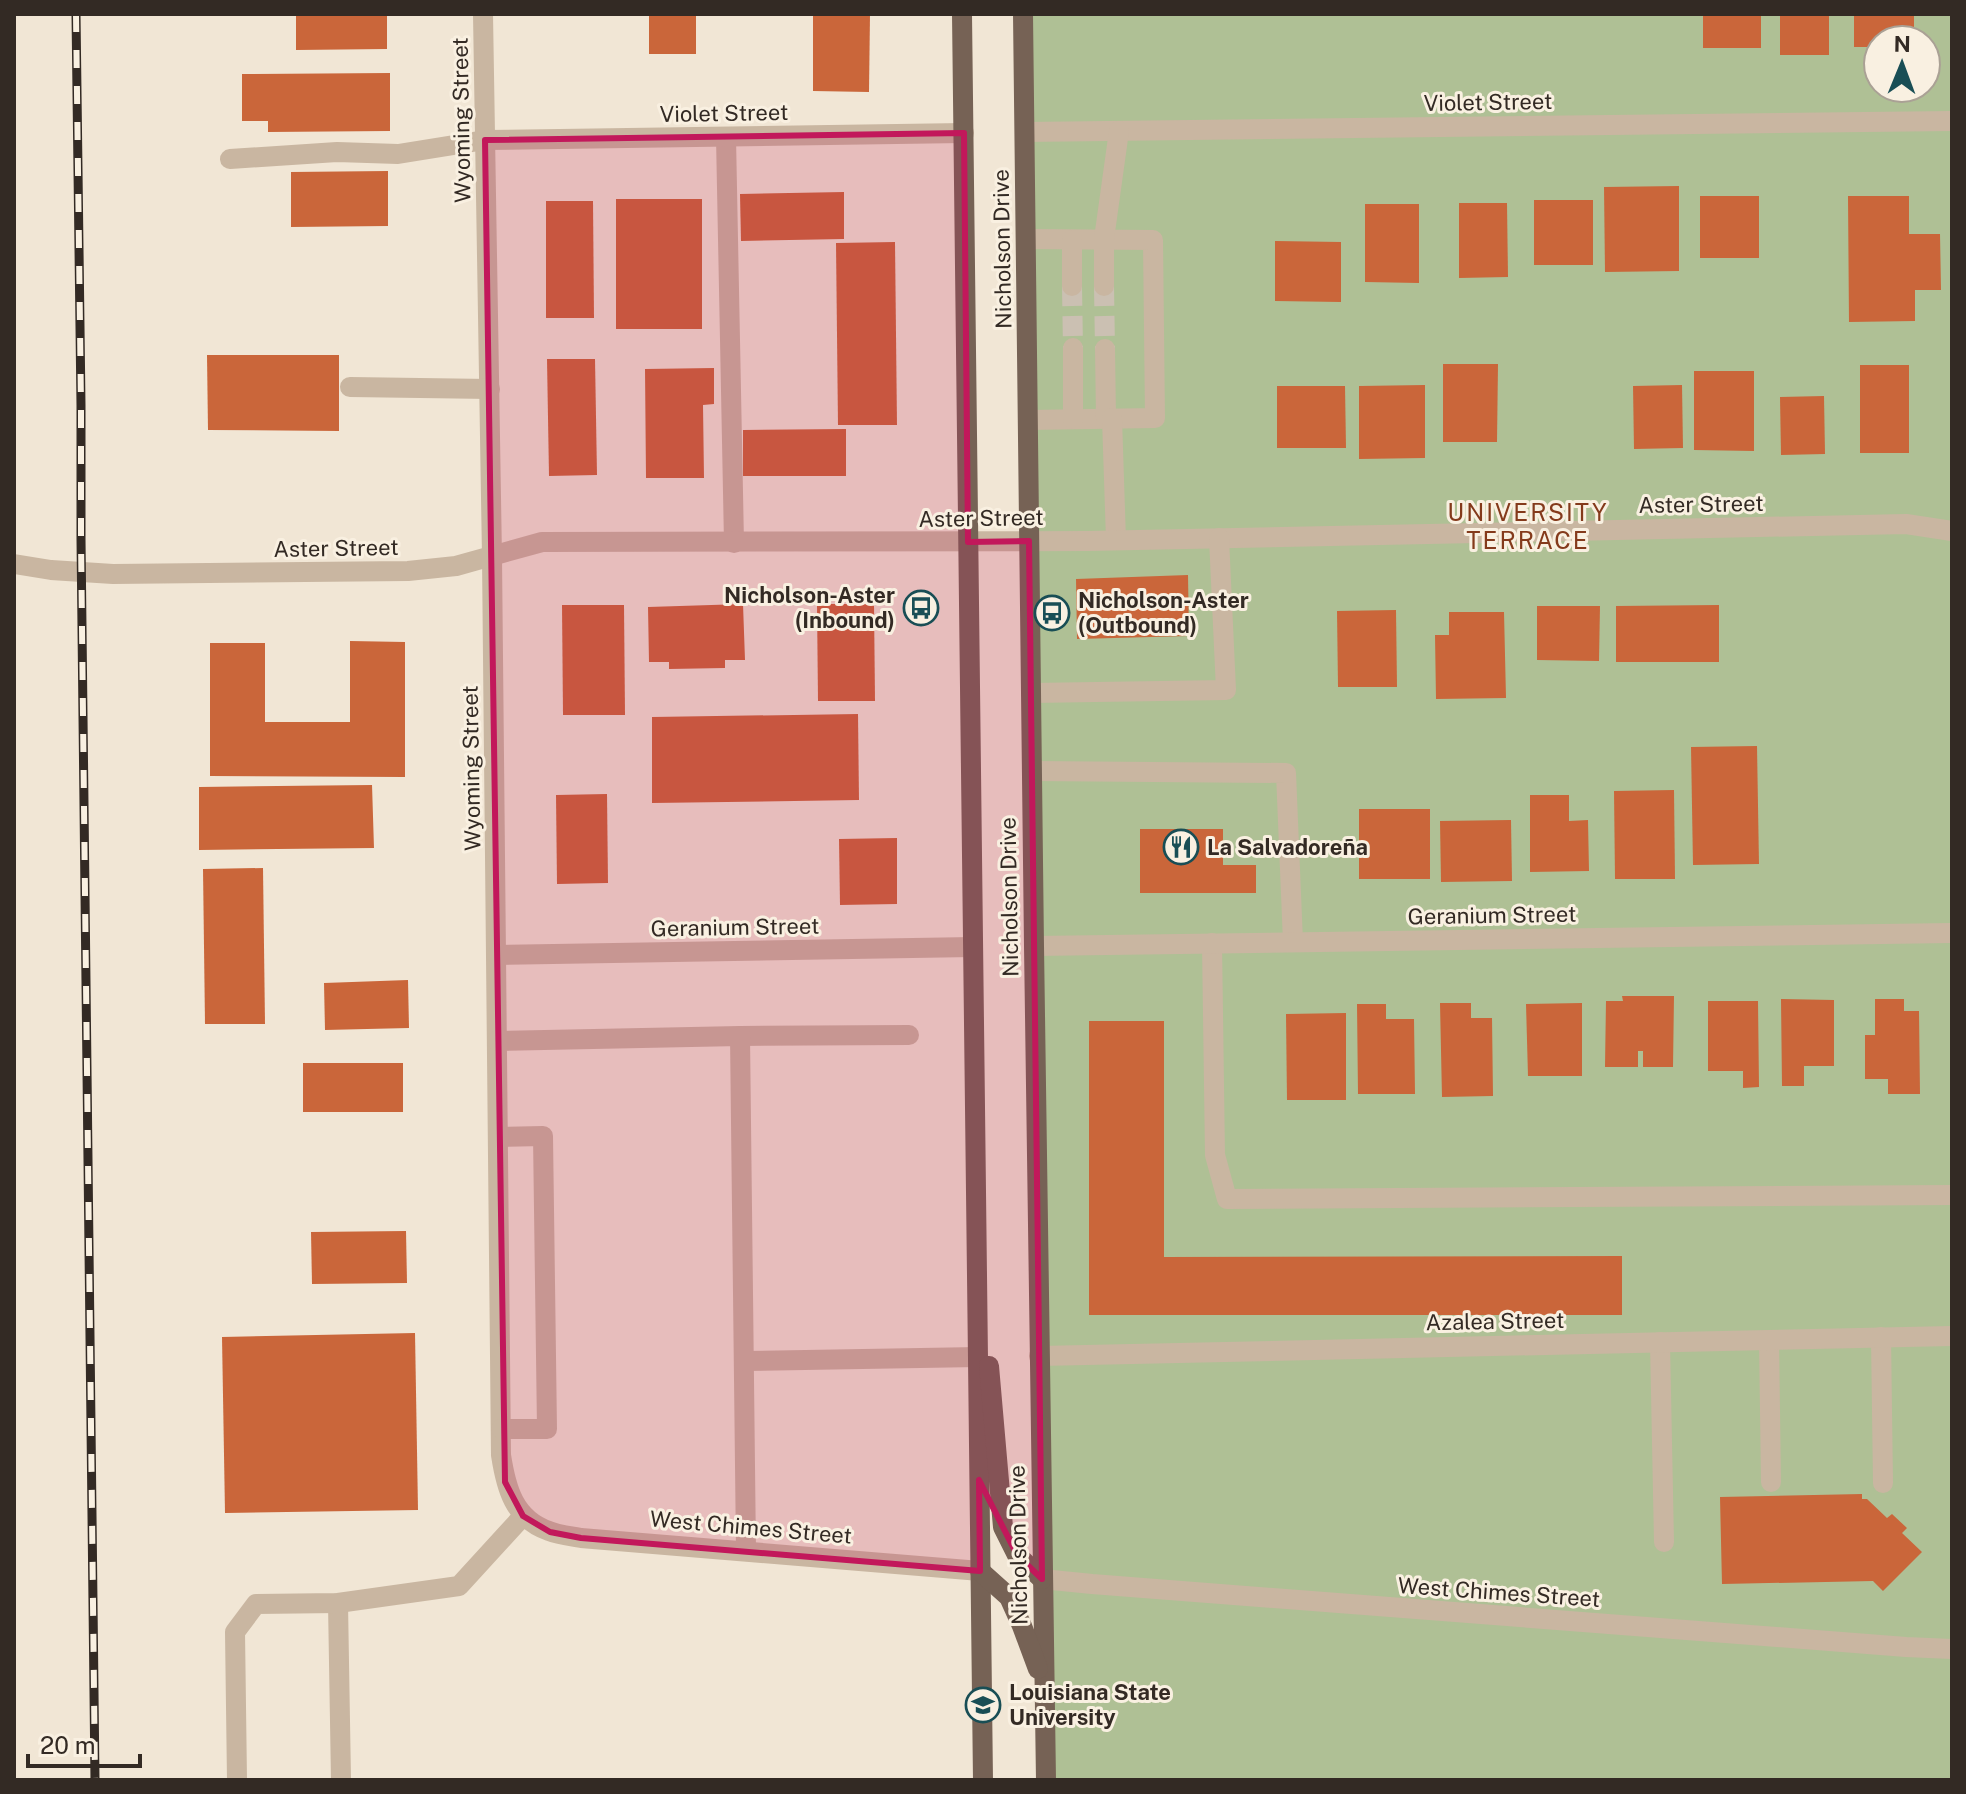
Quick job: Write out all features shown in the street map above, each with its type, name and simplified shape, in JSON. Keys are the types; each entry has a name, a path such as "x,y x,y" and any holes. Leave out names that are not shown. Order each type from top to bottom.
{"main road":[{"name":"Nicholson Drive","path":"962,14 983,1780"},
{"name":"Nicholson Drive","path":"1023,14 1046,1780"},
{"path":"977,1287 991,1376 1003,1527 1017,1555 1042,1579"},
{"path":"980,1571 1009,1597 1044,1687"}],"street":[{"name":"Wyoming Street","path":"483,14 501,1455 505,1482 513,1503 523,1516"},
{"name":"Violet Street","path":"1025,132 1952,121"},
{"path":"1104,286 1104,239 1119,131"},
{"name":"Violet Street","path":"230,159 337,152 398,154 485,140 964,133"},
{"path":"726,137 734,543"},
{"path":"1026,239 1153,240 1155,418 1028,420"},
{"path":"1072,240 1072,286"},
{"path":"1073,348 1073,419"},
{"path":"1105,349 1116,540"},
{"path":"350,387 490,389"},
{"name":"Aster Street","path":"14,564 113,574 332,572 456,566 542,542 968,542 1906,524 1952,531"},
{"path":"1031,693 1226,690 1219,538"},
{"path":"1032,771 1286,773 1293,942"},
{"name":"Geranium Street","path":"1034,946 1952,933"},
{"path":"1212,943 1215,1155 1227,1199 1952,1195"},
{"name":"Geranium Street","path":"497,955 973,947"},
{"path":"497,1041 909,1035"},
{"path":"740,1036 746,1551"},
{"path":"498,1137 543,1136 547,1429 501,1429"},
{"name":"Azalea Street","path":"1039,1356 1952,1336"},
{"path":"1881,1337 1883,1483"},
{"path":"1769,1340 1771,1482"},
{"path":"1660,1342 1664,1542"},
{"path":"744,1361 978,1357"},
{"path":"237,1780 235,1632 256,1604 338,1603 459,1586 523,1516"},
{"name":"West Chimes Street","path":"523,1516 550,1532 581,1538 980,1571"},
{"name":"West Chimes Street","path":"1042,1579 1952,1649"},
{"path":"338,1603 341,1780"}],"highlighted area":[{"path":"964,133 968,542 1029,541 1042,1579 1017,1555 979,1480 980,1571 581,1538 550,1532 523,1516 505,1482 485,140"}],"green space":[{"path":"1022,14 1952,14 1952,1780 1045,1780"}],"building":[{"path":"296,14 387,14 387,49 296,50"},
{"path":"649,14 696,14 696,54 649,54"},
{"path":"813,14 870,14 869,92 813,91"},
{"path":"1703,14 1761,14 1761,48 1703,48"},
{"path":"1780,14 1829,14 1829,55 1780,55"},
{"path":"1854,14 1914,14 1914,24 1862,24 1862,47 1854,47"},
{"path":"390,73 390,131 268,132 268,121 242,121 242,74"},
{"path":"388,171 388,226 291,227 291,172"},
{"path":"1679,186 1679,271 1605,272 1604,187"},
{"path":"844,192 844,239 741,241 740,194"},
{"path":"1700,196 1759,196 1759,258 1700,258"},
{"path":"1848,196 1909,196 1909,234 1940,234 1941,290 1915,290 1915,321 1849,322"},
{"path":"616,199 702,199 702,329 616,329"},
{"path":"1534,200 1593,200 1593,265 1534,265"},
{"path":"546,201 593,201 594,318 546,318"},
{"path":"1459,203 1507,203 1508,277 1459,278"},
{"path":"1365,204 1419,204 1419,283 1365,282"},
{"path":"1275,241 1341,242 1341,302 1275,301"},
{"path":"895,242 897,425 838,425 836,243"},
{"path":"207,355 339,355 339,431 208,430"},
{"path":"547,359 595,359 597,475 549,476"},
{"path":"1443,364 1498,364 1497,442 1443,442"},
{"path":"1860,365 1909,365 1909,453 1860,453"},
{"path":"714,368 714,404 703,405 704,478 646,478 645,369"},
{"path":"1694,371 1754,371 1754,451 1694,450"},
{"path":"1425,385 1425,458 1359,459 1359,386"},
{"path":"1682,385 1683,448 1634,449 1633,386"},
{"path":"1277,386 1345,386 1346,448 1277,448"},
{"path":"1824,396 1825,454 1781,455 1780,397"},
{"path":"846,429 846,476 743,476 743,430"},
{"path":"1188,575 1189,636 1077,639 1076,579"},
{"path":"743,604 745,660 725,660 725,668 669,669 669,662 649,662 648,607"},
{"path":"817,604 874,604 875,701 818,701"},
{"path":"562,605 624,605 625,715 563,715"},
{"path":"1719,605 1719,662 1616,662 1616,606"},
{"path":"1537,606 1600,606 1599,661 1537,660"},
{"path":"1396,610 1397,687 1338,687 1337,611"},
{"path":"1449,612 1504,612 1506,698 1436,699 1435,635 1449,635"},
{"path":"350,641 405,642 405,777 210,776 210,643 265,643 265,722 350,722"},
{"path":"858,714 859,800 652,803 652,717"},
{"path":"1757,746 1759,864 1693,865 1691,747"},
{"path":"372,785 374,848 199,850 199,787"},
{"path":"1674,790 1675,879 1615,879 1614,791"},
{"path":"607,794 608,883 557,884 556,795"},
{"path":"1530,795 1569,795 1569,821 1588,820 1589,871 1530,872"},
{"path":"1359,809 1430,809 1430,879 1359,879"},
{"path":"1511,820 1512,881 1441,882 1440,821"},
{"name":"La Salvadoreña","path":"1140,829 1223,829 1223,865 1256,865 1256,893 1140,893"},
{"path":"897,838 897,904 840,905 839,839"},
{"path":"263,868 265,1024 205,1024 203,869"},
{"path":"408,980 409,1028 325,1030 324,983"},
{"path":"1622,996 1674,996 1673,1067 1643,1067 1643,1051 1638,1051 1638,1067 1605,1067 1606,1001 1623,1001"},
{"path":"1781,999 1834,1000 1834,1066 1804,1066 1804,1086 1782,1086"},
{"path":"1875,999 1904,999 1904,1011 1919,1011 1920,1094 1888,1094 1888,1079 1865,1079 1865,1035 1875,1035"},
{"path":"1708,1001 1758,1001 1759,1087 1743,1088 1743,1071 1708,1071"},
{"path":"1440,1003 1471,1003 1471,1018 1492,1018 1493,1096 1442,1097"},
{"path":"1582,1003 1582,1076 1528,1076 1526,1004"},
{"path":"1357,1004 1386,1004 1386,1019 1414,1019 1415,1094 1358,1094"},
{"path":"1346,1013 1346,1100 1287,1100 1286,1014"},
{"path":"1089,1021 1164,1021 1164,1257 1622,1256 1622,1315 1089,1315"},
{"path":"303,1063 403,1063 403,1112 303,1112"},
{"path":"406,1231 407,1283 312,1284 311,1232"},
{"path":"415,1333 418,1510 225,1513 222,1337"},
{"path":"1862,1494 1862,1499 1867,1499 1887,1518 1892,1514 1907,1528 1902,1533 1922,1552 1883,1591 1873,1581 1722,1584 1720,1497"}],"tunnel":[{"path":"1072,286 1073,348"},
{"path":"1104,286 1105,349"}],"railway":[{"path":"76,14 95,1780"}],"place":[{"name":"Nicholson-Aster (Inbound)","path":"921,608"},
{"name":"Nicholson-Aster (Outbound)","path":"1052,613"},
{"name":"La Salvadoreña","path":"1181,847"},
{"name":"Louisiana State University","path":"983,1705"}],"district":[{"name":"UNIVERSITY TERRACE","path":"1528,526"}]}
